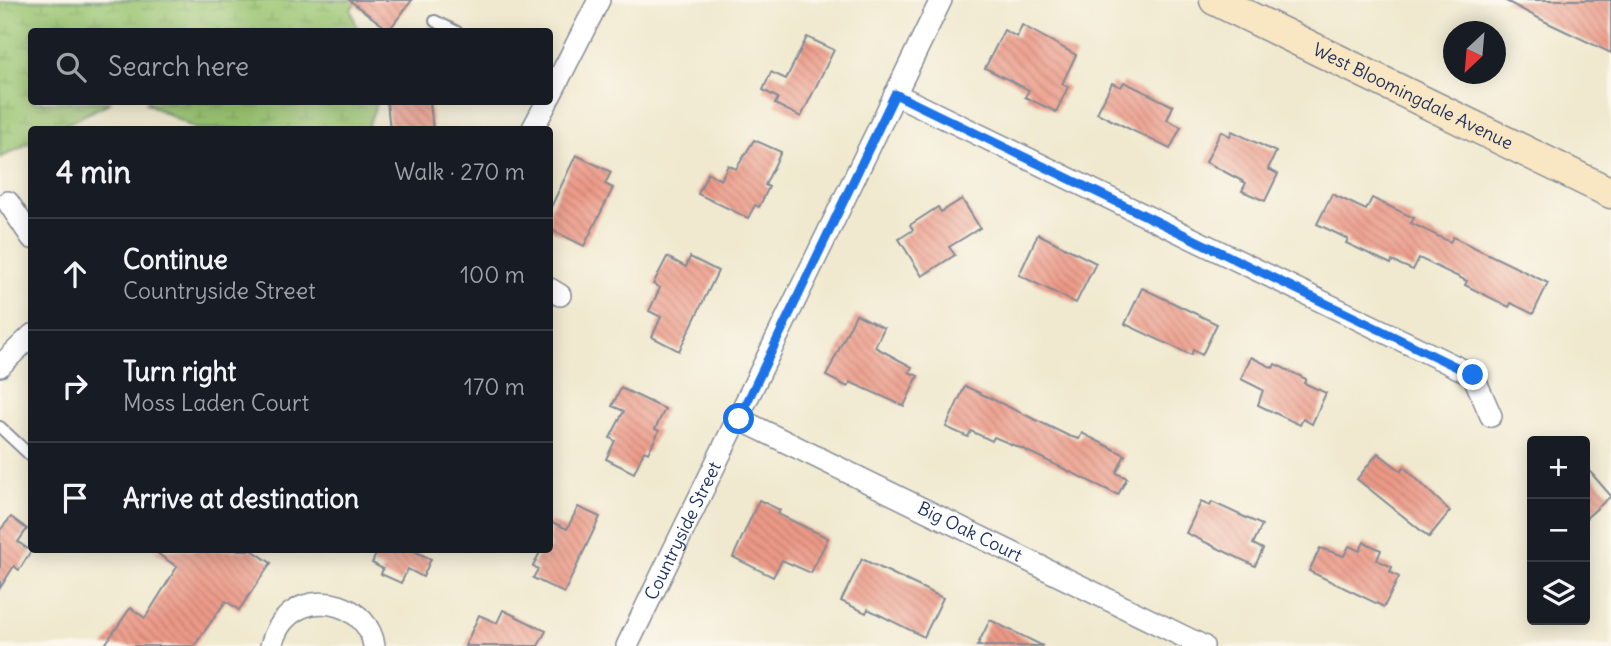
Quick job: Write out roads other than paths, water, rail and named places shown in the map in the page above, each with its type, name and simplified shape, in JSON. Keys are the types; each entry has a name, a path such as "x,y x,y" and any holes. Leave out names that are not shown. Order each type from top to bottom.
{"main road":[{"name":"West Bloomingdale Avenue","path":"1215,0 1611,193"}],"street":[{"path":"553,83 599,0"},
{"name":"Countryside Street","path":"627,646 941,0"},
{"path":"895,94 1473,375 1491,416"},
{"path":"534,126 545,105"},
{"path":"8,202 28,232"},
{"path":"0,366 28,339"},
{"name":"Big Oak Court","path":"739,419 1203,646"},
{"path":"271,646 276,630 287,616 302,606 319,602 337,604 352,611 365,624 374,646"}],"lane":[{"path":"435,21 449,28"},
{"path":"0,427 28,453"}]}
